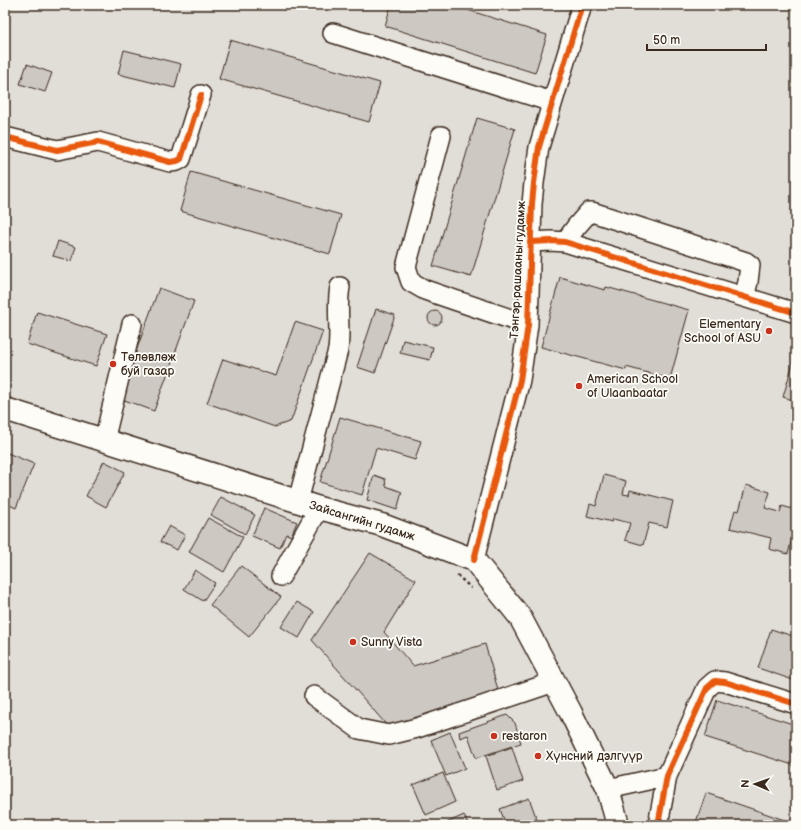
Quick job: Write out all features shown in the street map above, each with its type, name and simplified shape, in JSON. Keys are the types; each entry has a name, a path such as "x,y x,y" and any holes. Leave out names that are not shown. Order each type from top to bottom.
{"main road":[{"name":"Зайсангийн гудамж","path":"5,409 319,508 382,525 474,560"},
{"path":"474,560 520,617 571,713 608,789 618,825"}],"street":[{"name":"Тэнгэр рашааны гудамж","path":"474,560 520,380 528,325 530,242 536,165 552,102 582,5"},
{"path":"333,33 552,102"},
{"path":"5,137 57,150 98,142 170,162 177,161 181,158 201,95"},
{"path":"441,136 406,267 411,282 425,290 528,325"},
{"path":"565,242 589,212 592,212 746,262 750,265 744,297"},
{"path":"530,242 565,242 796,313"},
{"path":"298,501 338,350 338,298 340,287"},
{"path":"104,441 132,324"},
{"path":"282,576 319,508"},
{"path":"658,825 667,776 707,688 715,681 724,682 796,704"},
{"path":"314,696 359,728 390,735 417,728 554,682"},
{"path":"608,789 667,776"}],"path":[{"path":"451,571 457,574 473,590"}],"shaded area":[{"path":"5,5 796,5 796,825 5,825"}],"building":[{"path":"391,5 452,5 547,35 535,73 385,26"},
{"path":"230,40 380,83 369,122 219,79"},
{"path":"124,50 181,64 175,88 118,74"},
{"path":"27,64 52,73 45,92 20,84"},
{"path":"477,118 515,129 471,277 433,266"},
{"path":"191,172 341,215 330,254 180,211"},
{"path":"58,241 76,247 71,261 53,256"},
{"path":"560,277 605,290 606,287 689,310 670,379 626,367 626,370 541,347"},
{"path":"159,288 194,301 154,411 119,398"},
{"path":"376,309 395,315 375,373 357,367"},
{"path":"435,311 440,313 442,318 440,323 435,325 430,323 428,318 430,313"},
{"path":"37,312 107,334 96,366 27,344"},
{"path":"295,322 323,331 291,421 275,427 207,403 223,359 276,376"},
{"path":"403,340 433,347 430,360 400,353"},
{"path":"794,359 796,360 796,401 783,397"},
{"path":"340,417 421,441 415,460 376,448 362,495 320,482"},
{"path":"5,452 34,464 16,508 5,503"},
{"path":"104,461 125,472 106,507 86,496"},
{"path":"374,475 385,479 386,486 402,492 397,510 367,500"},
{"path":"604,475 626,481 623,494 629,495 630,490 673,501 667,527 649,523 643,545 625,540 630,523 613,519 612,522 587,516 590,504 596,506"},
{"path":"746,485 770,492 765,508 780,512 782,506 796,510 796,531 794,531 788,554 769,549 771,538 730,528 735,510 739,511"},
{"path":"221,497 255,515 245,534 211,515"},
{"path":"264,508 297,522 291,536 286,534 280,548 252,536"},
{"path":"208,518 243,537 224,572 189,552"},
{"path":"169,526 185,535 177,550 160,542"},
{"name":"Sunny Vista","path":"370,553 416,580 384,632 413,666 485,644 500,697 391,730 312,640"},
{"path":"241,566 281,597 249,637 210,605"},
{"path":"195,570 215,583 203,601 184,589"},
{"path":"297,602 314,612 299,638 281,627"},
{"path":"771,629 796,637 796,681 758,668"},
{"path":"717,700 796,725 796,766 705,737"},
{"name":"restaron","path":"507,715 515,723 521,743 476,758 468,735 460,738 459,732"},
{"path":"450,732 465,768 446,776 431,740"},
{"path":"512,747 523,781 497,790 486,756"},
{"path":"443,773 455,802 426,815 413,785"},
{"path":"706,793 796,824 796,825 695,825"},
{"path":"529,798 539,825 506,825 500,809"},
{"path":"464,815 468,825 442,825"}],"cycle path":[{"path":"474,560 520,380 528,325 532,204 539,147 582,5"},
{"path":"5,137 57,150 98,142 170,162 177,161 181,159 201,95"},
{"path":"530,242 565,242 796,313"},
{"path":"658,825 667,776 707,688 715,681 725,682 796,704"}],"place":[{"name":"Elementary School of ASU","path":"769,331"},
{"name":"Төлөвлөж буй газар","path":"113,364"},
{"name":"American School of Ulaanbaatar","path":"579,386"},
{"name":"Sunny Vista","path":"353,642"},
{"name":"restaron","path":"494,736"},
{"name":"Хүнсний дэлгүүр","path":"538,756"}]}
